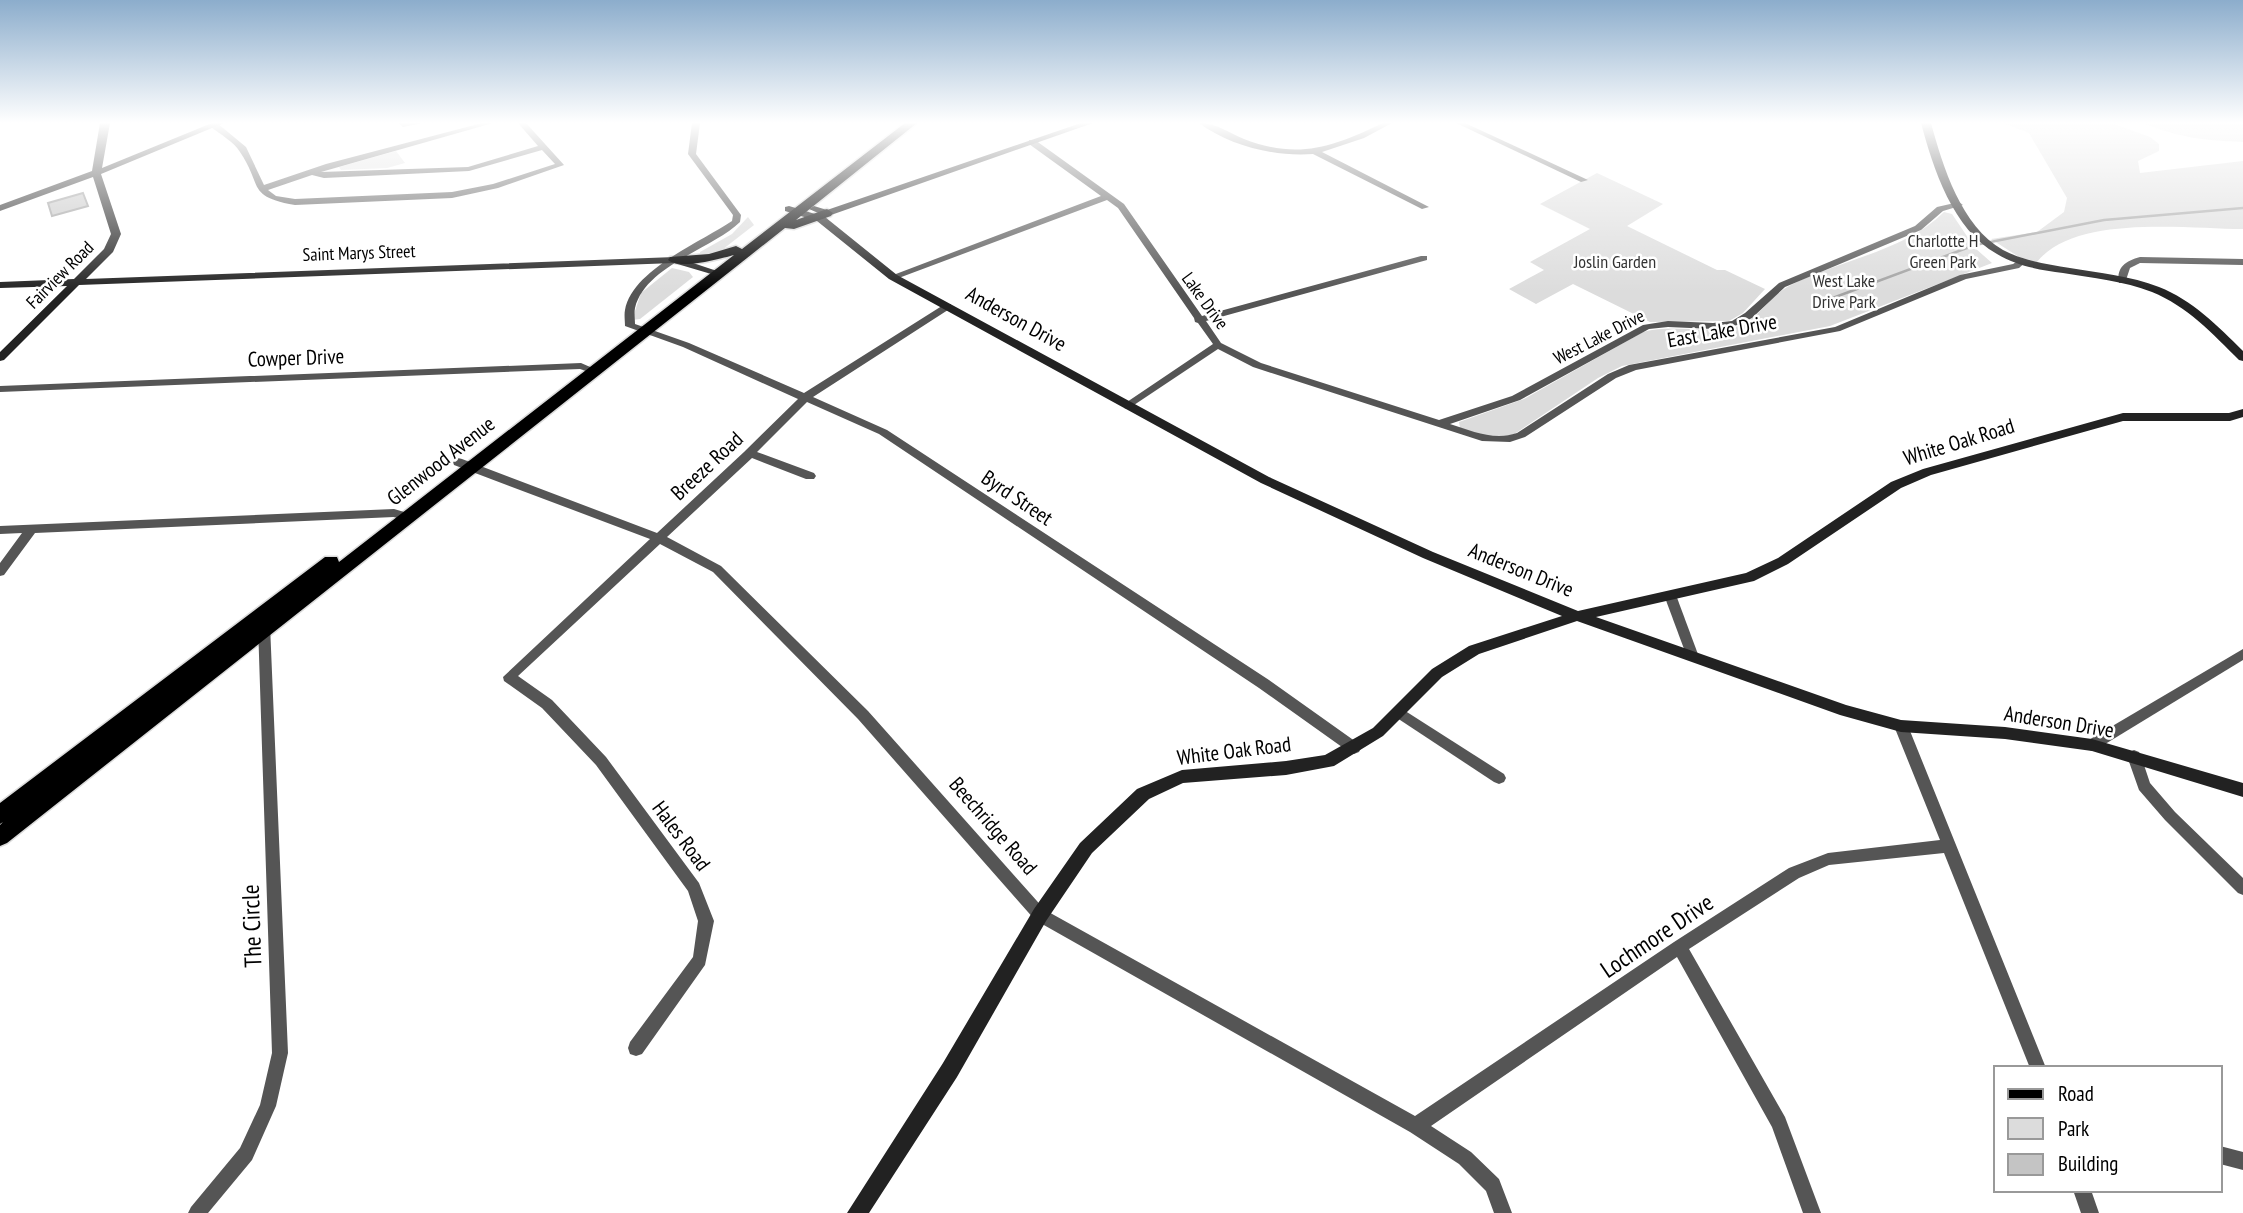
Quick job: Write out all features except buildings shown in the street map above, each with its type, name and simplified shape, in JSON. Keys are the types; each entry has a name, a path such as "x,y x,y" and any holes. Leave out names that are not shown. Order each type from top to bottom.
{"main road":[{"name":"Glenwood Avenue","path":"0,837 263,623 587,368 714,272 774,231 831,180"},
{"name":"Glenwood Avenue","path":"714,272 736,250 835,180"},
{"path":"774,231 821,215"},
{"path":"675,260 710,258 736,250"},
{"name":"Glenwood Avenue","path":"0,815 263,623"}],"street":[{"path":"0,208 78,180"},
{"name":"Fairview Road","path":"0,358 109,250 116,234 98,180"},
{"path":"258,180 262,189 273,198 295,202 452,195 515,180"},
{"path":"262,189 289,180"},
{"path":"638,329 629,324 629,310 636,294 652,276 736,222 737,215 711,180"},
{"path":"798,208 821,215 923,180"},
{"name":"Lake Drive","path":"1085,180 1121,206 1218,345 1257,365 1438,424"},
{"path":"1370,180 1424,207"},
{"path":"1946,180 1959,205 1989,246 2022,261 2157,290 2182,303 2213,327 2243,358"},
{"path":"893,277 1109,196"},
{"name":"West Lake Drive","path":"1438,424 1516,398 1646,327 1657,324 1719,326 1737,322 1750,315 1770,292 1783,285 1918,228 1940,209 1959,205"},
{"name":"Anderson Drive","path":"821,215 893,277 1265,480 1428,555 1577,616 1844,711 1900,726 2005,733 2092,745 2243,790"},
{"path":"1198,320 1424,258"},
{"name":"Saint Marys Street","path":"0,285 675,260 714,272"},
{"name":"East Lake Drive","path":"1438,424 1486,439 1510,439 1535,428 1624,370 1837,329 1963,277 2016,266 2022,261"},
{"path":"2122,281 2128,262 2243,262"},
{"name":"Breeze Road","path":"509,677 750,453 806,397 948,306"},
{"name":"Byrd Street","path":"638,329 686,345 883,432 1264,684 1354,748"},
{"path":"1128,405 1218,345"},
{"name":"Cowper Drive","path":"0,389 587,368"},
{"name":"White Oak Road","path":"857,1213 950,1070 1040,915 1086,848 1143,794 1182,777 1286,768 1328,761 1378,732 1437,673 1474,650 1502,638 1577,616 1749,577 1783,561 1896,485 1927,472 2123,417 2230,417 2243,412"},
{"path":"750,453 810,476"},
{"name":"Beechridge Road","path":"465,464 658,538 717,569 863,715 1040,915 1416,1126 1465,1158 1493,1185 1503,1213"},
{"path":"0,530 400,515"},
{"path":"0,572 31,529"},
{"path":"1670,595 1693,657"},
{"name":"The Circle","path":"197,1213 246,1154 268,1106 279,1053 263,623"},
{"path":"2092,745 2243,654"},
{"name":"Hales Road","path":"509,677 547,704 601,761 694,888 706,921 700,960 636,1048"},
{"path":"1399,712 1499,779"},
{"path":"1900,726 2037,1066"},
{"path":"2134,756 2144,786 2170,817 2243,888"},
{"name":"Lochmore Drive","path":"1416,1126 1679,947 1794,873 1818,862 1947,846"},
{"path":"1679,947 1779,1123 1812,1213"},
{"path":"2222,1155 2243,1161"},
{"path":"2083,1192 2090,1213"}],"green space":[{"name":"Joslin Garden","path":"1585,180 1611,180 1663,204 1627,226 1717,270 1725,270 1765,289 1743,313 1729,321 1650,322 1573,284 1536,304 1509,289 1544,270 1530,262 1590,229 1540,204"},
{"path":"2056,180 2243,180 2243,229 2163,227 2104,230 2054,247 2037,262 2019,257 1991,239 2037,232 2064,212 2067,198"},
{"name":"West Lake Drive Park","path":"1944,212 1952,214 1975,248 1992,263 1830,326 1622,366 1598,378 1513,435 1486,437 1460,428 1459,422 1524,399 1643,332 1739,326 1789,286 1910,237"},
{"path":"748,217 754,225 718,253 700,257 700,252 732,234"},
{"path":"672,268 689,272 693,277 640,319 632,320 641,293"}],"waterway":[{"path":"1830,299 1975,245 2104,220 2243,208"}],"park label":[{"name":"Charlotte H Green Park","path":"1943,251"}]}
